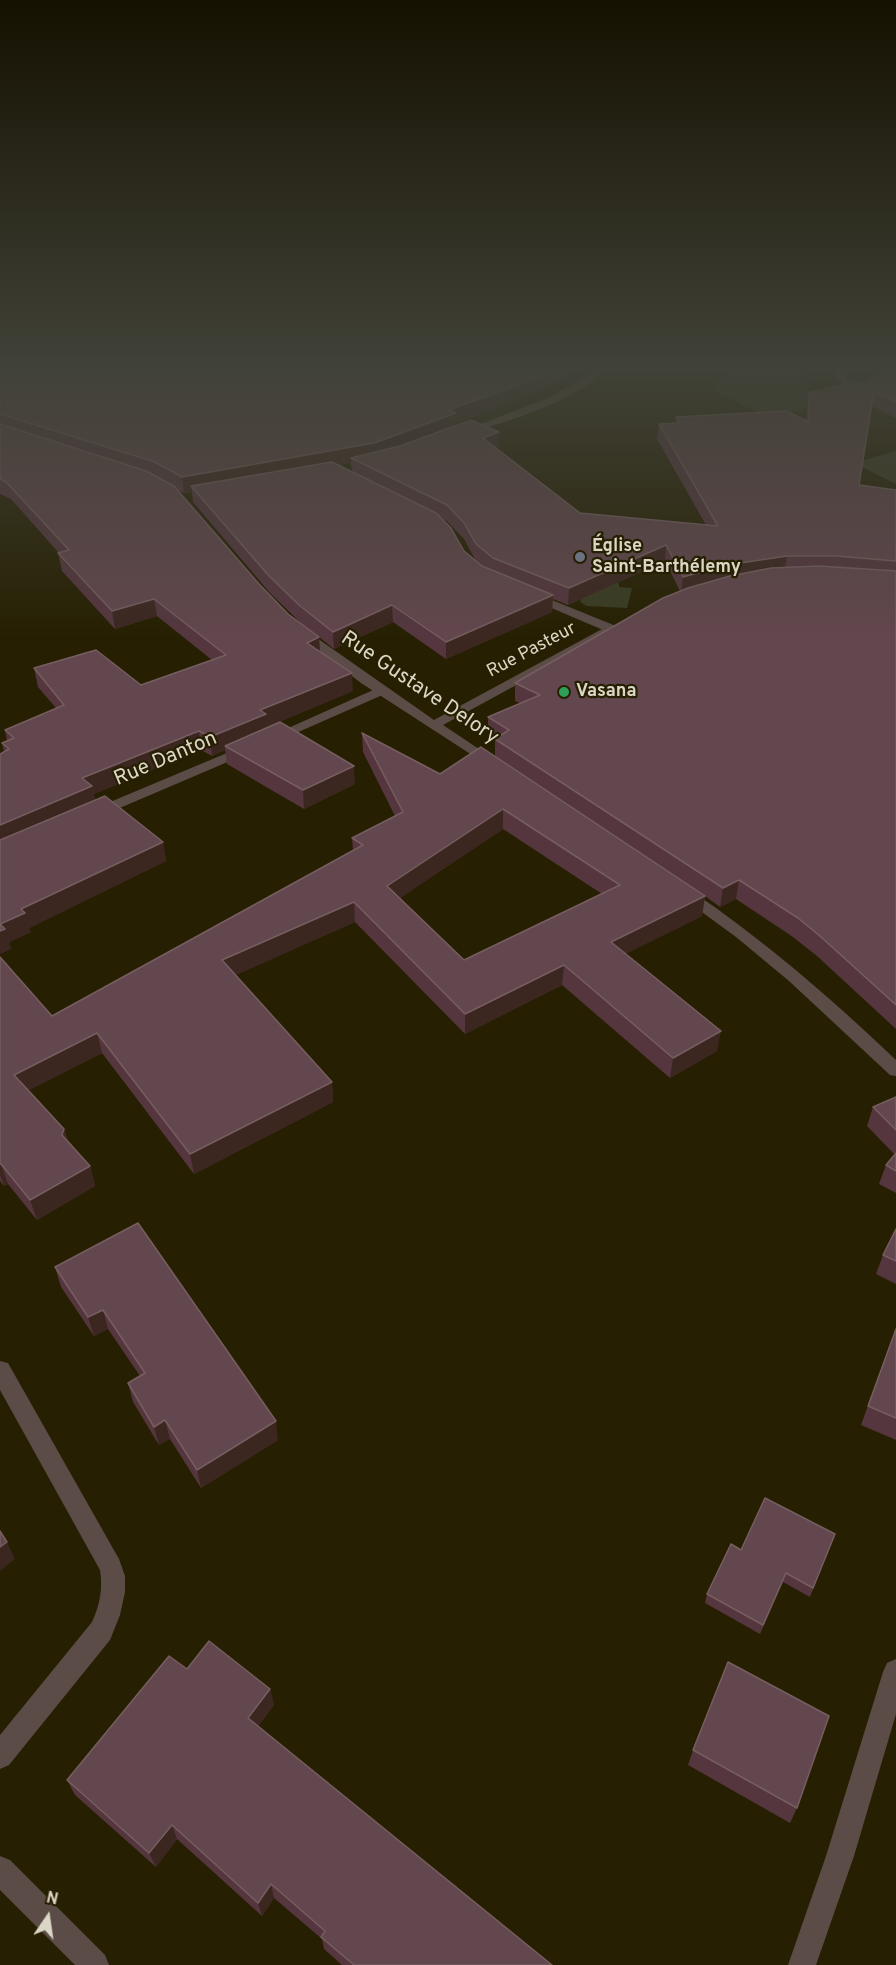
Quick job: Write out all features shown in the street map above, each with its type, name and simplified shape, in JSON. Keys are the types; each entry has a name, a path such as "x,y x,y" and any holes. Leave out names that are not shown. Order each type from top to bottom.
{"street":[{"name":"Rue Pasteur","path":"434,725 616,626 518,591"},
{"name":"Rue Gustave Delory","path":"295,627 330,655 499,769"},
{"name":"Rue Danton","path":"86,818 382,690"},
{"path":"671,884 732,925 774,958 896,1070"},
{"path":"0,1370 111,1568 116,1584 110,1611 100,1631 0,1756"},
{"path":"802,1965 840,1856 896,1672"},
{"path":"0,1870 95,1965"}],"green space":[{"path":"854,463 896,463 896,484"},
{"path":"588,580 619,583 619,587 632,588 627,608 587,606 580,602"}],"building":[{"path":"0,463 120,463 146,471 174,486 259,584 288,614 319,637 307,643 352,673 260,710 266,714 210,737 199,731 82,778 92,786 0,825 0,754 9,749 2,743 14,738 5,730 64,705 34,668 96,650 141,685 226,655 154,599 112,611 58,553 69,550 7,483 0,479"},
{"path":"156,463 263,463 182,477"},
{"path":"333,463 436,513 451,528 464,551 482,566 553,595 446,642 392,605 333,632 299,605 269,576 191,486"},
{"path":"361,463 515,463 580,513 718,526 681,463 863,463 859,485 896,490 896,561 836,556 787,556 727,565 683,577 666,545 569,588 493,558 476,544 464,523 447,505"},
{"path":"819,566 896,571 896,1005 798,918 739,880 723,888 495,739 509,730 488,717 540,695 515,683 663,598 730,576 771,568"},
{"path":"280,722 354,766 303,790 225,746"},
{"path":"362,733 440,774 481,747 705,896 611,942 721,1031 673,1058 564,965 465,1014 354,902 222,960 332,1082 190,1154 97,1033 14,1075 64,1129 62,1135 90,1166 30,1200 0,1164 0,957 52,1016 363,845 352,838 403,812","holes":["503,809 620,885 464,960 387,886"]},
{"path":"105,796 163,842 21,909 25,913 0,924 0,840"},
{"path":"896,1097 896,1130 873,1107"},
{"path":"896,1153 896,1171 886,1165"},
{"path":"138,1223 276,1421 197,1470 165,1420 154,1427 128,1383 145,1373 103,1310 88,1317 55,1267"},
{"path":"896,1229 896,1261 883,1255"},
{"path":"896,1329 896,1418 868,1406"},
{"path":"765,1498 835,1534 813,1588 786,1573 763,1625 707,1594 731,1544 741,1550"},
{"path":"0,1531 7,1542 0,1547"},
{"path":"209,1641 270,1689 248,1718 552,1965 354,1965 321,1937 325,1931 271,1884 258,1903 172,1825 149,1853 67,1780 169,1656 187,1669"},
{"path":"728,1662 829,1716 797,1808 693,1750"}],"place":[{"name":"Église Saint-Barthélemy","path":"580,557"},
{"name":"Vasana","path":"564,692"}]}
